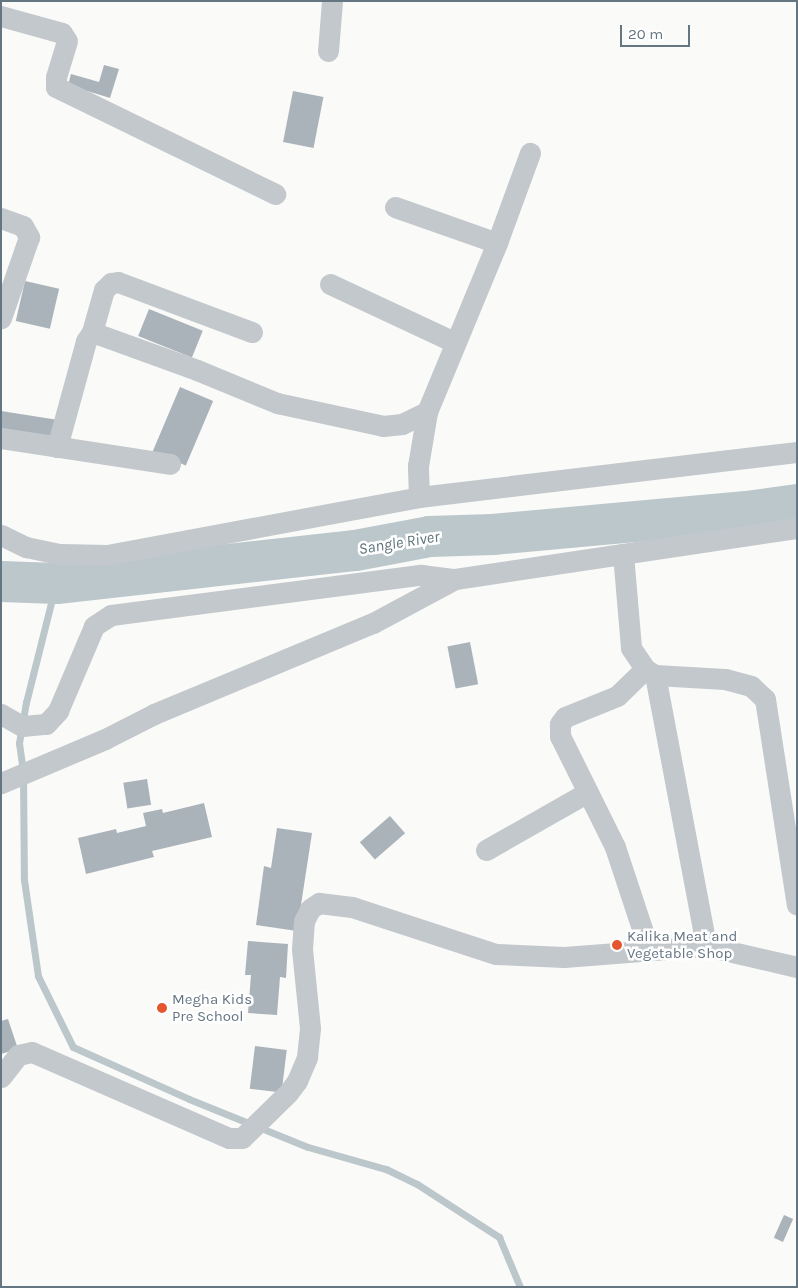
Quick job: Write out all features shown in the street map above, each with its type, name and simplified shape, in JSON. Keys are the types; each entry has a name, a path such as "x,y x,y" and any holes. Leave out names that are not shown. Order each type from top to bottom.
{"street":[{"path":"328,51 332,1"},
{"path":"1,16 62,33 67,41 56,76 56,87 275,194"},
{"path":"419,496 418,466 426,412 497,243 530,153"},
{"path":"395,207 497,243"},
{"path":"1,218 23,226 28,237 1,318"},
{"path":"57,447 86,341 92,332 104,290 110,283 118,282 252,332"},
{"path":"330,284 454,342"},
{"path":"92,332 188,367 278,403 383,426 402,424 426,412"},
{"path":"1,438 170,464"},
{"path":"1,535 26,547 60,554 107,555 419,496 797,452"},
{"path":"1,714 22,726 46,724 58,711 94,626 111,615 421,576 455,578 797,528"},
{"path":"623,554 631,648 650,672 706,946"},
{"path":"1,783 105,739 154,714 373,623 455,578"},
{"path":"649,950 615,847 560,736 560,724 565,717 617,696 650,672 725,679 751,686 765,699 797,905"},
{"path":"486,850 588,792"},
{"path":"1,1077 18,1055 32,1052 230,1138 242,1138 288,1093 297,1081 307,1057 310,1028 302,949 304,921 310,909 319,903 352,907 496,954 564,957 706,946 797,967"}],"building":[{"path":"104,65 119,69 110,98 68,85 71,74 99,82"},
{"path":"293,91 323,97 314,148 283,142"},
{"path":"25,281 59,289 50,329 16,321"},
{"path":"149,309 203,331 192,358 138,336"},
{"path":"180,387 213,401 186,466 153,451"},
{"path":"1,411 55,420 52,443 1,435"},
{"path":"470,642 478,684 456,689 447,646"},
{"path":"147,779 151,805 127,808 123,783"},
{"path":"204,803 212,837 152,851 154,857 86,874 78,838 116,829 117,833 146,826 143,813 162,809 163,813"},
{"path":"390,816 405,833 375,860 360,842"},
{"path":"277,828 312,833 297,931 256,925 264,866 271,868"},
{"path":"248,941 288,944 286,978 280,977 277,1015 248,1013 251,975 245,975"},
{"path":"8,1019 18,1049 1,1054 1,1021"},
{"path":"255,1046 287,1050 282,1093 250,1089"},
{"path":"784,1215 793,1219 783,1242 774,1238"}],"waterway":[{"name":"Sangle River","path":"1,581 56,583 355,550 429,536 492,534 746,511 797,504"},
{"path":"56,583 26,702 19,743 23,773 24,880 38,976 73,1047 189,1099 308,1147 386,1169 417,1184 499,1237 520,1287"}],"place":[{"name":"Kalika Meat and Vegetable Shop","path":"617,945"},
{"name":"Megha Kids Pre School","path":"162,1008"}]}
